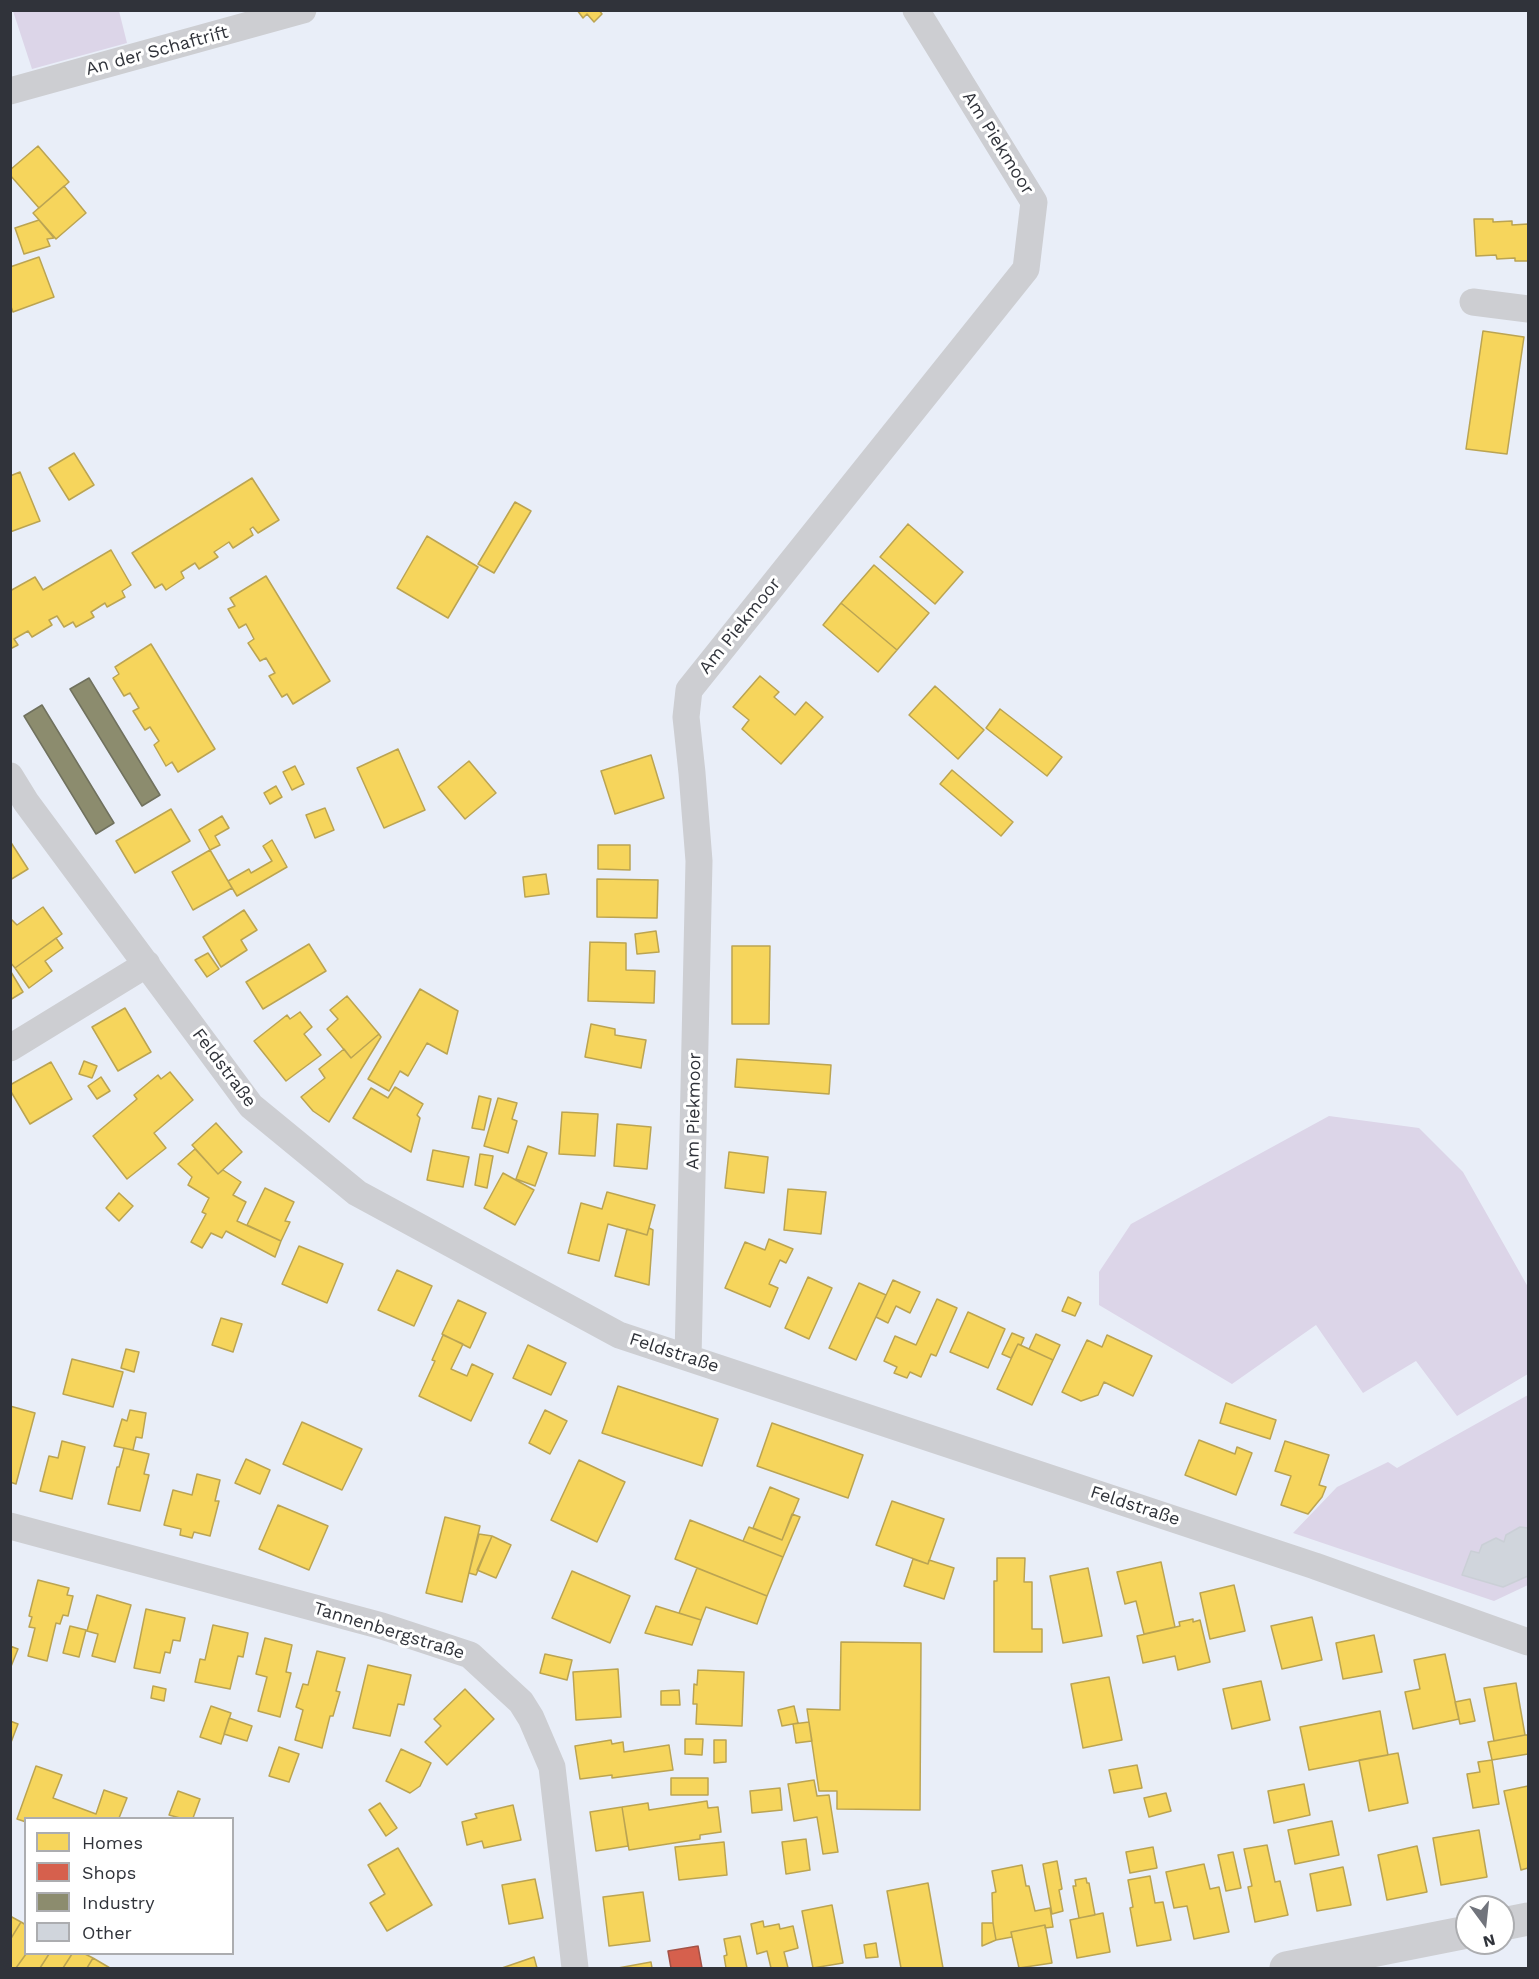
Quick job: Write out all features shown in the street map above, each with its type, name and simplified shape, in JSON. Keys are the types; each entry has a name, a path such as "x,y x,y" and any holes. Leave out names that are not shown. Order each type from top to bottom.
{"main road":[{"path":"1286,1968 1455,1934"}],"street":[{"name":"An der Schaftrift","path":"10,91 303,10"},
{"name":"Am Piekmoor","path":"688,1358 699,861 686,717 689,690 1026,269 1034,202 916,10"},
{"path":"1473,302 1528,309"},
{"name":"Feldstraße","path":"10,776 26,802 251,1106 357,1193 619,1335 1315,1566 1528,1642"},
{"path":"10,1048 147,964"},
{"name":"Tannenbergstraße","path":"10,1526 382,1626 470,1655 521,1702 531,1718 552,1767 575,1968"}],"shaded area":[{"path":"13,11 119,11 127,43 32,69"},
{"path":"1329,1116 1419,1128 1463,1172 1528,1287 1528,1374 1457,1416 1416,1361 1363,1393 1316,1325 1232,1384 1099,1305 1099,1272 1131,1224"},
{"path":"1528,1395 1528,1585 1494,1601 1293,1533 1337,1487 1388,1462 1397,1468"}],"building: Homes":[{"path":"577,10 599,10 602,14 594,22 587,14 583,18"},
{"path":"38,146 69,182 39,208 10,175 10,170"},
{"path":"64,186 86,213 56,239 33,213"},
{"path":"1474,219 1493,219 1493,222 1512,221 1512,225 1528,224 1528,261 1515,261 1515,258 1497,259 1496,255 1476,256"},
{"path":"39,220 54,238 47,239 50,246 24,254 15,228"},
{"path":"39,257 54,297 13,312 10,304 10,267"},
{"path":"1483,331 1524,337 1507,454 1466,449"},
{"path":"74,453 94,485 69,500 49,468"},
{"path":"20,472 40,521 10,532 10,476"},
{"path":"252,478 279,520 258,533 253,527 250,529 253,535 233,548 229,542 214,552 218,557 199,569 195,563 181,572 184,578 166,590 162,584 155,588 132,553"},
{"path":"515,502 531,511 494,573 478,564"},
{"path":"908,524 963,572 935,604 880,557"},
{"path":"427,536 478,567 448,618 397,588"},
{"path":"111,550 131,585 122,591 125,597 107,607 105,603 91,612 94,617 76,627 73,622 64,627 57,616 49,620 52,625 32,637 28,631 14,639 18,645 10,649 10,591 35,577 43,590"},
{"path":"874,565 929,613 897,650 841,603"},
{"path":"266,576 330,681 293,704 287,694 282,697 269,676 275,673 266,658 260,661 248,643 254,639 246,624 239,628 228,609 235,606 230,598"},
{"path":"841,603 897,650 878,672 823,625"},
{"path":"151,644 215,749 178,772 172,762 166,766 154,745 159,741 150,727 145,730 133,711 139,708 130,693 124,696 113,678 119,674 115,667"},
{"path":"760,676 779,692 774,697 795,715 806,702 823,717 781,764 742,729 749,720 733,707"},
{"path":"935,686 984,730 958,759 909,715"},
{"path":"1000,709 1062,757 1047,776 986,728"},
{"path":"398,749 425,810 384,828 357,768"},
{"path":"651,755 664,798 615,814 601,771"},
{"path":"469,761 496,793 465,819 438,787"},
{"path":"295,766 304,784 292,790 283,772"},
{"path":"952,770 1013,822 1001,836 940,784"},
{"path":"276,786 282,797 270,804 264,793"},
{"path":"325,808 334,830 315,838 306,815"},
{"path":"171,809 190,841 135,873 116,841"},
{"path":"222,816 229,828 215,836 220,845 210,850 199,830"},
{"path":"272,840 287,867 237,896 228,881 249,869 251,873 272,861 263,846"},
{"path":"10,841 28,869 10,880"},
{"path":"598,845 630,845 630,870 598,869"},
{"path":"210,850 232,888 193,910 172,872"},
{"path":"546,874 549,894 525,897 523,877"},
{"path":"597,879 658,880 657,918 597,917"},
{"path":"43,907 62,934 15,968 10,962 10,918 17,925"},
{"path":"244,910 257,930 241,940 247,950 221,967 203,937"},
{"path":"656,931 659,952 637,954 635,934"},
{"path":"56,938 63,948 45,961 52,971 29,988 15,968"},
{"path":"590,942 626,943 626,970 655,971 654,1003 588,1001"},
{"path":"309,944 326,971 263,1009 246,982"},
{"path":"732,946 770,946 769,1024 732,1024"},
{"path":"208,953 219,969 207,977 195,960"},
{"path":"10,973 23,992 10,1000"},
{"path":"420,989 458,1011 447,1054 427,1043 408,1076 400,1071 389,1091 368,1079"},
{"path":"347,996 379,1034 351,1058 327,1029 338,1019 330,1010"},
{"path":"125,1008 151,1052 118,1071 92,1027"},
{"path":"300,1012 312,1027 304,1034 321,1055 286,1081 254,1041 287,1015 290,1019"},
{"path":"591,1024 615,1029 615,1035 646,1040 641,1068 585,1057"},
{"path":"379,1034 381,1037 329,1122 313,1111 301,1097 325,1078 319,1069 344,1049 351,1058"},
{"path":"737,1059 831,1065 829,1094 735,1087"},
{"path":"84,1061 97,1066 92,1078 79,1074"},
{"path":"51,1062 72,1099 30,1124 10,1090 10,1085"},
{"path":"170,1072 193,1100 154,1133 166,1148 127,1179 93,1136 137,1099 134,1095 158,1075 161,1079"},
{"path":"101,1077 110,1091 97,1099 88,1086"},
{"path":"395,1087 423,1104 417,1115 420,1118 411,1152 353,1118 371,1088 388,1098"},
{"path":"479,1096 491,1099 484,1130 472,1128"},
{"path":"498,1098 517,1103 512,1119 517,1121 508,1153 484,1146"},
{"path":"562,1112 598,1114 595,1156 559,1154"},
{"path":"216,1123 242,1152 218,1174 192,1145"},
{"path":"617,1124 651,1127 647,1169 614,1166"},
{"path":"528,1146 547,1153 535,1186 516,1179"},
{"path":"195,1149 218,1174 223,1170 241,1182 233,1195 246,1202 237,1221 281,1241 275,1257 226,1231 222,1238 211,1233 202,1248 191,1242 206,1214 202,1212 209,1198 188,1185 192,1177 178,1164"},
{"path":"433,1150 469,1157 463,1187 427,1180"},
{"path":"729,1152 768,1157 764,1193 725,1188"},
{"path":"480,1154 493,1156 487,1188 475,1185"},
{"path":"503,1173 534,1190 515,1225 484,1208"},
{"path":"265,1188 294,1202 285,1221 290,1222 281,1241 247,1225"},
{"path":"788,1189 826,1192 821,1234 784,1230"},
{"path":"607,1192 655,1205 647,1235 608,1224 599,1261 568,1253 581,1203 602,1209"},
{"path":"119,1193 133,1206 119,1221 106,1208"},
{"path":"649,1228 653,1230 649,1285 615,1276 627,1229 647,1235"},
{"path":"769,1239 793,1249 786,1263 780,1260 769,1284 778,1288 770,1307 725,1288 745,1242 765,1250"},
{"path":"299,1246 343,1264 327,1303 282,1284"},
{"path":"397,1270 432,1286 414,1326 378,1310"},
{"path":"808,1277 832,1288 809,1339 785,1328"},
{"path":"893,1280 920,1292 910,1313 896,1306 888,1323 876,1317"},
{"path":"859,1283 886,1295 856,1360 829,1348"},
{"path":"1068,1297 1081,1303 1075,1316 1062,1311"},
{"path":"937,1299 957,1308 936,1356 931,1354 921,1377 910,1372 907,1378 894,1373 897,1367 884,1361 895,1336 916,1345"},
{"path":"458,1300 486,1313 470,1348 442,1334"},
{"path":"968,1312 1005,1329 988,1368 950,1352"},
{"path":"221,1318 242,1324 233,1352 212,1345"},
{"path":"1012,1333 1024,1338 1011,1358 1002,1354"},
{"path":"1036,1334 1060,1345 1053,1360 1029,1349"},
{"path":"443,1335 463,1344 451,1369 467,1376 472,1364 493,1374 471,1421 419,1396 435,1361 432,1360"},
{"path":"1107,1335 1152,1356 1133,1396 1104,1382 1098,1395 1081,1401 1062,1392 1087,1340 1102,1347"},
{"path":"1018,1344 1053,1360 1032,1405 997,1389"},
{"path":"528,1345 566,1363 551,1395 513,1378"},
{"path":"126,1349 139,1352 134,1372 121,1368"},
{"path":"72,1359 123,1372 113,1407 63,1394"},
{"path":"618,1386 718,1419 702,1466 602,1433"},
{"path":"1226,1403 1276,1420 1270,1439 1220,1423"},
{"path":"10,1406 35,1413 16,1484 10,1482"},
{"path":"130,1410 146,1413 142,1438 136,1437 133,1450 114,1446 122,1419 127,1421"},
{"path":"545,1410 567,1421 550,1454 529,1443"},
{"path":"302,1422 362,1449 342,1490 283,1464"},
{"path":"772,1423 863,1455 848,1498 757,1466"},
{"path":"1199,1440 1235,1454 1237,1447 1252,1453 1236,1495 1185,1475"},
{"path":"62,1441 85,1447 72,1499 40,1491 49,1456 58,1458"},
{"path":"1285,1441 1329,1455 1319,1485 1326,1487 1322,1497 1308,1514 1281,1505 1291,1476 1275,1471"},
{"path":"124,1448 149,1454 144,1474 149,1475 140,1511 108,1504"},
{"path":"246,1459 270,1470 260,1494 235,1483"},
{"path":"579,1460 625,1482 597,1542 551,1520"},
{"path":"197,1474 220,1480 215,1501 219,1501 210,1536 194,1532 192,1538 180,1535 181,1529 164,1525 173,1490 192,1495"},
{"path":"770,1487 799,1499 782,1540 753,1528"},
{"path":"892,1501 944,1519 928,1564 876,1545"},
{"path":"278,1505 328,1526 309,1570 259,1549"},
{"path":"792,1514 800,1517 783,1557 743,1541 749,1527 782,1540"},
{"path":"445,1517 480,1526 462,1602 426,1593"},
{"path":"690,1520 783,1557 767,1596 675,1559"},
{"path":"479,1534 492,1536 476,1575 469,1573"},
{"path":"492,1536 511,1545 496,1578 477,1570"},
{"path":"997,1558 1025,1558 1024,1582 1032,1582 1032,1629 1042,1629 1042,1652 994,1652 994,1581 997,1581"},
{"path":"913,1559 928,1564 929,1560 954,1568 944,1599 904,1586"},
{"path":"1161,1562 1175,1627 1144,1634 1136,1601 1125,1604 1117,1572"},
{"path":"697,1568 767,1596 757,1624 706,1607 701,1620 679,1613"},
{"path":"1088,1568 1102,1636 1063,1643 1050,1576"},
{"path":"572,1571 630,1596 610,1643 552,1618"},
{"path":"38,1580 69,1588 67,1595 73,1596 68,1616 63,1615 60,1624 56,1623 47,1661 28,1656 35,1628 29,1627 32,1617 29,1616"},
{"path":"1234,1585 1245,1631 1210,1639 1200,1593"},
{"path":"97,1595 131,1605 115,1662 92,1656 98,1634 87,1631"},
{"path":"656,1606 701,1620 692,1645 645,1633"},
{"path":"146,1609 185,1618 180,1641 173,1640 170,1653 165,1652 160,1673 134,1668"},
{"path":"1312,1617 1322,1660 1282,1669 1271,1626"},
{"path":"1193,1619 1193,1622 1200,1620 1210,1662 1178,1670 1175,1656 1143,1663 1137,1636 1180,1626 1179,1622"},
{"path":"213,1625 248,1633 243,1657 238,1656 230,1689 195,1682 200,1659 205,1660"},
{"path":"70,1626 86,1630 79,1657 63,1653"},
{"path":"1374,1635 1382,1672 1343,1679 1336,1643"},
{"path":"265,1638 292,1645 286,1672 291,1673 280,1717 258,1711 267,1677 256,1674"},
{"path":"841,1642 921,1643 920,1810 837,1809 837,1791 819,1791 807,1709 840,1710"},
{"path":"10,1646 18,1649 10,1669"},
{"path":"317,1651 345,1658 336,1691 340,1692 333,1716 330,1716 322,1748 295,1740 303,1710 296,1707 303,1684 308,1685"},
{"path":"545,1654 572,1660 567,1680 540,1673"},
{"path":"1445,1654 1459,1719 1413,1729 1405,1692 1420,1689 1414,1660"},
{"path":"368,1665 411,1675 404,1705 398,1704 390,1736 353,1728"},
{"path":"618,1669 621,1717 576,1720 573,1672"},
{"path":"698,1670 744,1672 742,1726 696,1724 697,1704 693,1704 694,1684 697,1685"},
{"path":"1109,1677 1122,1740 1083,1748 1071,1684"},
{"path":"1261,1681 1270,1720 1232,1729 1223,1689"},
{"path":"1516,1683 1525,1735 1494,1741 1484,1688"},
{"path":"153,1686 166,1689 164,1701 151,1698"},
{"path":"465,1689 494,1719 447,1765 425,1742 441,1726 434,1719"},
{"path":"679,1690 680,1705 661,1705 661,1691"},
{"path":"1470,1699 1475,1721 1460,1724 1455,1702"},
{"path":"211,1706 231,1713 221,1744 200,1737"},
{"path":"794,1706 798,1723 782,1726 778,1710"},
{"path":"1380,1711 1388,1755 1309,1770 1300,1727"},
{"path":"229,1718 252,1726 247,1741 224,1734"},
{"path":"10,1721 18,1724 10,1745"},
{"path":"809,1722 812,1741 796,1743 793,1724"},
{"path":"1528,1735 1528,1754 1492,1760 1488,1742"},
{"path":"685,1739 703,1739 702,1755 685,1754"},
{"path":"611,1740 612,1744 623,1742 624,1752 669,1745 673,1770 612,1778 612,1775 580,1779 575,1746"},
{"path":"714,1740 726,1740 726,1762 714,1763"},
{"path":"279,1747 299,1754 289,1782 269,1776"},
{"path":"401,1749 431,1763 420,1786 410,1793 386,1781"},
{"path":"1398,1753 1408,1803 1369,1811 1359,1760"},
{"path":"1492,1760 1499,1804 1473,1808 1467,1774 1480,1772 1478,1762"},
{"path":"1137,1765 1142,1788 1114,1793 1109,1770"},
{"path":"36,1766 62,1775 53,1798 96,1814 104,1790 127,1798 119,1817 24,1817 24,1821 17,1819"},
{"path":"671,1778 708,1778 708,1795 671,1795"},
{"path":"814,1780 817,1796 829,1795 838,1852 823,1854 817,1817 794,1821 788,1784"},
{"path":"1304,1784 1310,1815 1274,1823 1268,1791"},
{"path":"1528,1786 1528,1868 1521,1870 1504,1791"},
{"path":"780,1788 782,1810 752,1813 750,1791"},
{"path":"178,1791 200,1799 193,1817 169,1815"},
{"path":"1166,1793 1171,1811 1149,1817 1144,1798"},
{"path":"707,1801 708,1808 718,1807 721,1832 700,1835 700,1839 629,1850 622,1807 648,1803 649,1810"},
{"path":"380,1803 397,1828 386,1836 369,1810"},
{"path":"513,1805 521,1840 484,1848 482,1841 467,1845 462,1822 477,1818 475,1814"},
{"path":"622,1807 628,1846 596,1851 590,1812"},
{"path":"1332,1821 1339,1855 1295,1864 1288,1830"},
{"path":"1479,1830 1487,1877 1441,1885 1433,1838"},
{"path":"806,1839 810,1870 786,1874 782,1842"},
{"path":"724,1842 727,1875 679,1880 675,1847"},
{"path":"1267,1845 1275,1882 1280,1881 1288,1915 1255,1922 1248,1887 1252,1886 1244,1849"},
{"path":"1417,1846 1427,1892 1387,1900 1378,1855"},
{"path":"1153,1847 1157,1868 1130,1873 1126,1852"},
{"path":"398,1848 432,1905 387,1931 370,1903 385,1894 368,1865"},
{"path":"1233,1852 1241,1888 1226,1891 1218,1855"},
{"path":"1057,1861 1063,1911 1052,1914 1043,1864"},
{"path":"1204,1864 1210,1889 1219,1887 1229,1932 1194,1939 1187,1906 1174,1908 1166,1872"},
{"path":"1022,1865 1026,1886 1029,1886 1035,1911 1050,1908 1053,1927 1045,1928 1045,1925 1011,1932 1012,1937 996,1940 992,1893 996,1892 992,1871"},
{"path":"1343,1867 1351,1905 1317,1911 1310,1874"},
{"path":"1150,1876 1155,1903 1163,1902 1171,1940 1137,1946 1130,1908 1133,1907 1128,1880"},
{"path":"1086,1878 1095,1915 1079,1918 1073,1886 1076,1886 1075,1880"},
{"path":"535,1879 543,1918 509,1924 502,1885"},
{"path":"928,1883 943,1968 901,1968 887,1891"},
{"path":"643,1892 650,1941 609,1946 603,1897"},
{"path":"832,1905 843,1963 813,1968 802,1911"},
{"path":"1103,1913 1110,1952 1077,1958 1070,1920"},
{"path":"10,1916 21,1922 10,1940"},
{"path":"763,1921 764,1927 779,1924 780,1929 793,1926 798,1948 784,1952 788,1968 771,1968 767,1951 757,1954 751,1924"},
{"path":"21,1922 24,1924 25,1955 16,1968 10,1968 10,1940"},
{"path":"982,1923 993,1923 996,1940 982,1946"},
{"path":"1045,1925 1052,1963 1019,1968 1011,1932"},
{"path":"740,1936 747,1968 726,1968 724,1956 727,1955 724,1939"},
{"path":"876,1943 878,1957 866,1958 864,1945"},
{"path":"25,1955 48,1955 40,1968 16,1968"},
{"path":"48,1955 71,1955 63,1968 40,1968"},
{"path":"71,1955 87,1955 93,1958 87,1968 63,1968"},
{"path":"534,1957 537,1968 502,1968"},
{"path":"93,1958 110,1968 87,1968"},
{"path":"651,1962 652,1968 618,1968"}],"building: Shops":[{"path":"698,1946 702,1968 671,1968 668,1951"}],"building: Industry":[{"path":"89,678 160,795 142,806 70,689"},
{"path":"42,705 114,823 96,834 24,716"}],"building: Other":[{"path":"1520,1527 1528,1528 1528,1576 1503,1587 1462,1575 1471,1551 1479,1553 1482,1545 1496,1538 1504,1542 1506,1535"}]}
